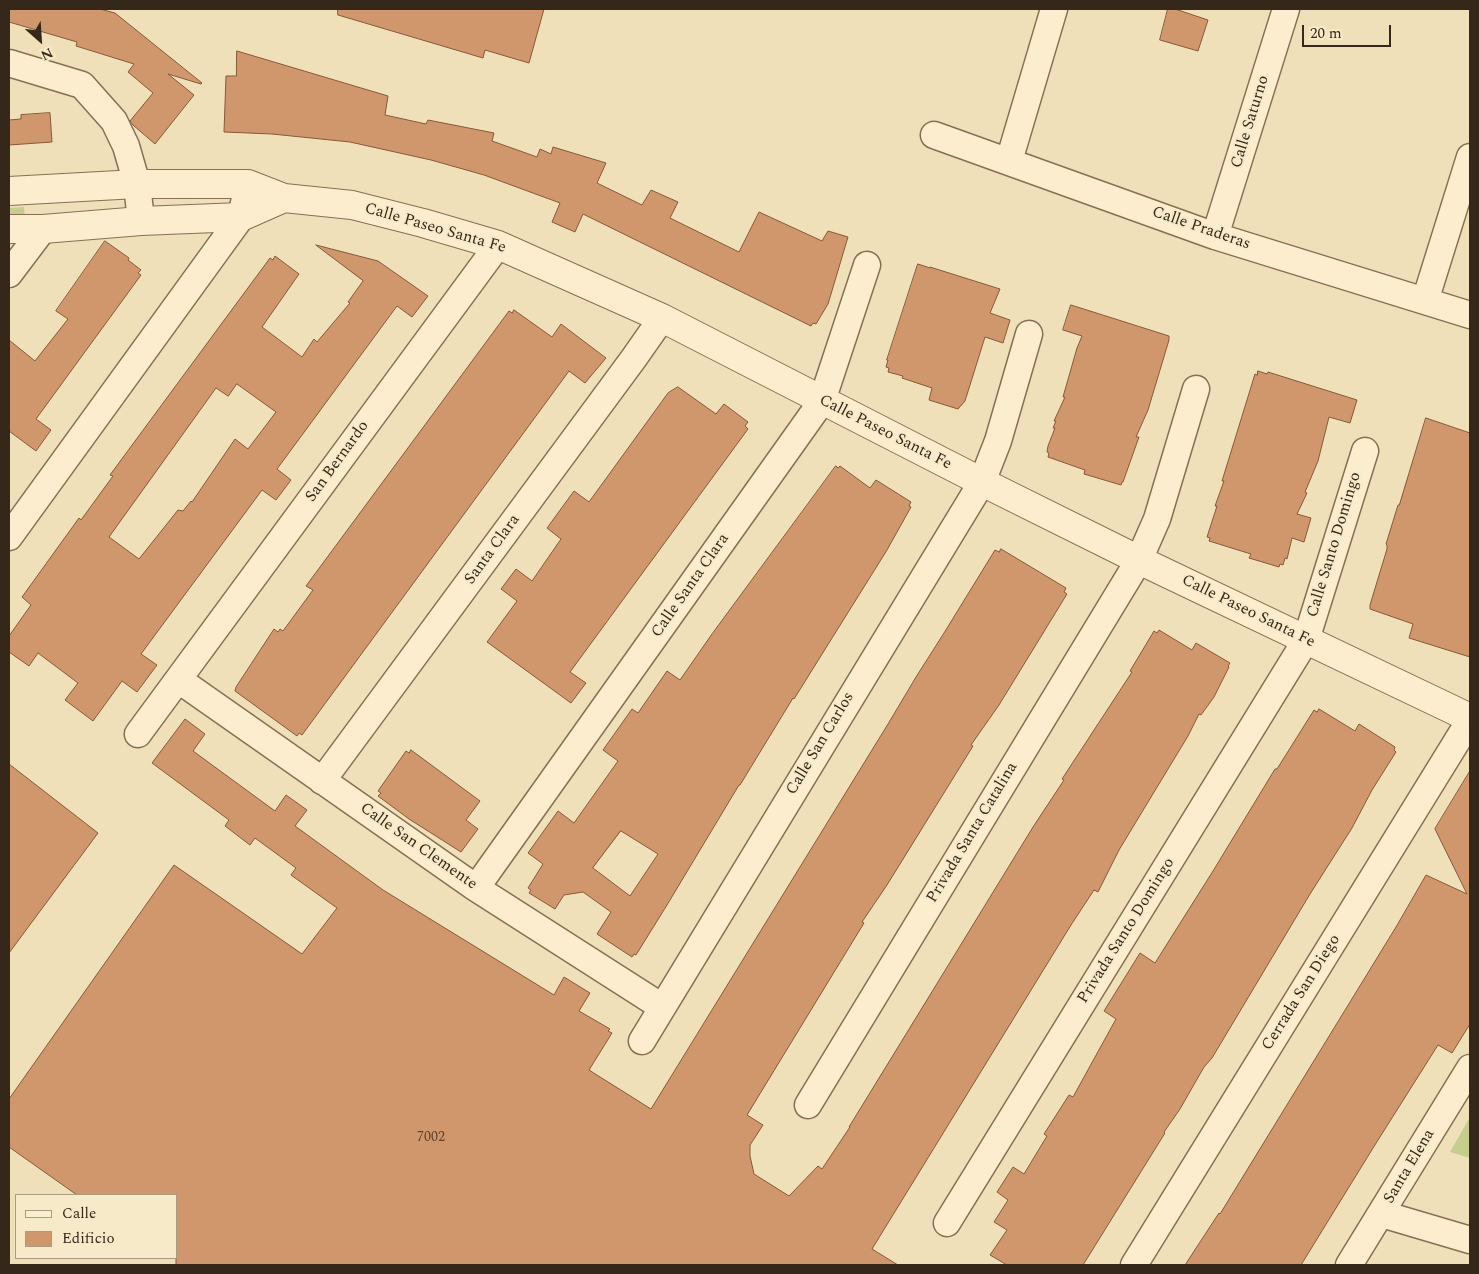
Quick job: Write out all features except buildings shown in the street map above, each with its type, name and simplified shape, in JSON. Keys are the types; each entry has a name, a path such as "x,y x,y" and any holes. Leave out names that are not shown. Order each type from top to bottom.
{"street":[{"path":"1009,161 1054,9"},
{"name":"Calle Saturno","path":"1215,236 1286,9"},
{"path":"9,63 82,85 114,121 126,146 137,184 141,221"},
{"name":"Calle Praderas","path":"934,135 1215,236 1470,315"},
{"path":"1425,301 1470,157"},
{"name":"Calle Paseo Santa Fe","path":"9,190 137,184 248,184 284,198 352,205 423,222 498,245 662,318 822,401 1139,560 1470,719"},
{"path":"9,537 241,218 248,184"},
{"path":"9,229 43,229 141,221 241,218 284,198"},
{"path":"9,274 43,229"},
{"name":"San Bernardo","path":"138,734 498,245"},
{"name":"Calle Santa Clara","path":"476,888 822,401 867,265"},
{"name":"Santa Clara","path":"322,781 662,318"},
{"name":"Calle San Carlos","path":"642,1042 982,482 998,441 1029,334"},
{"name":"Privada Santa Catalina","path":"808,1105 1139,560 1157,519 1196,388"},
{"name":"Calle Santo Domingo","path":"1306,640 1365,451"},
{"name":"Privada Santo Domingo","path":"947,1223 1306,640"},
{"name":"Calle San Clemente","path":"179,680 476,888 662,1007"},
{"name":"Cerrada San Diego","path":"1134,1265 1470,719"},
{"name":"Santa Elena","path":"1349,1265 1470,1068"},
{"path":"1382,1214 1470,1240"}],"green space":[{"path":"24,207 25,220 9,220 9,208"},
{"path":"1470,1117 1470,1158 1450,1152"}]}
